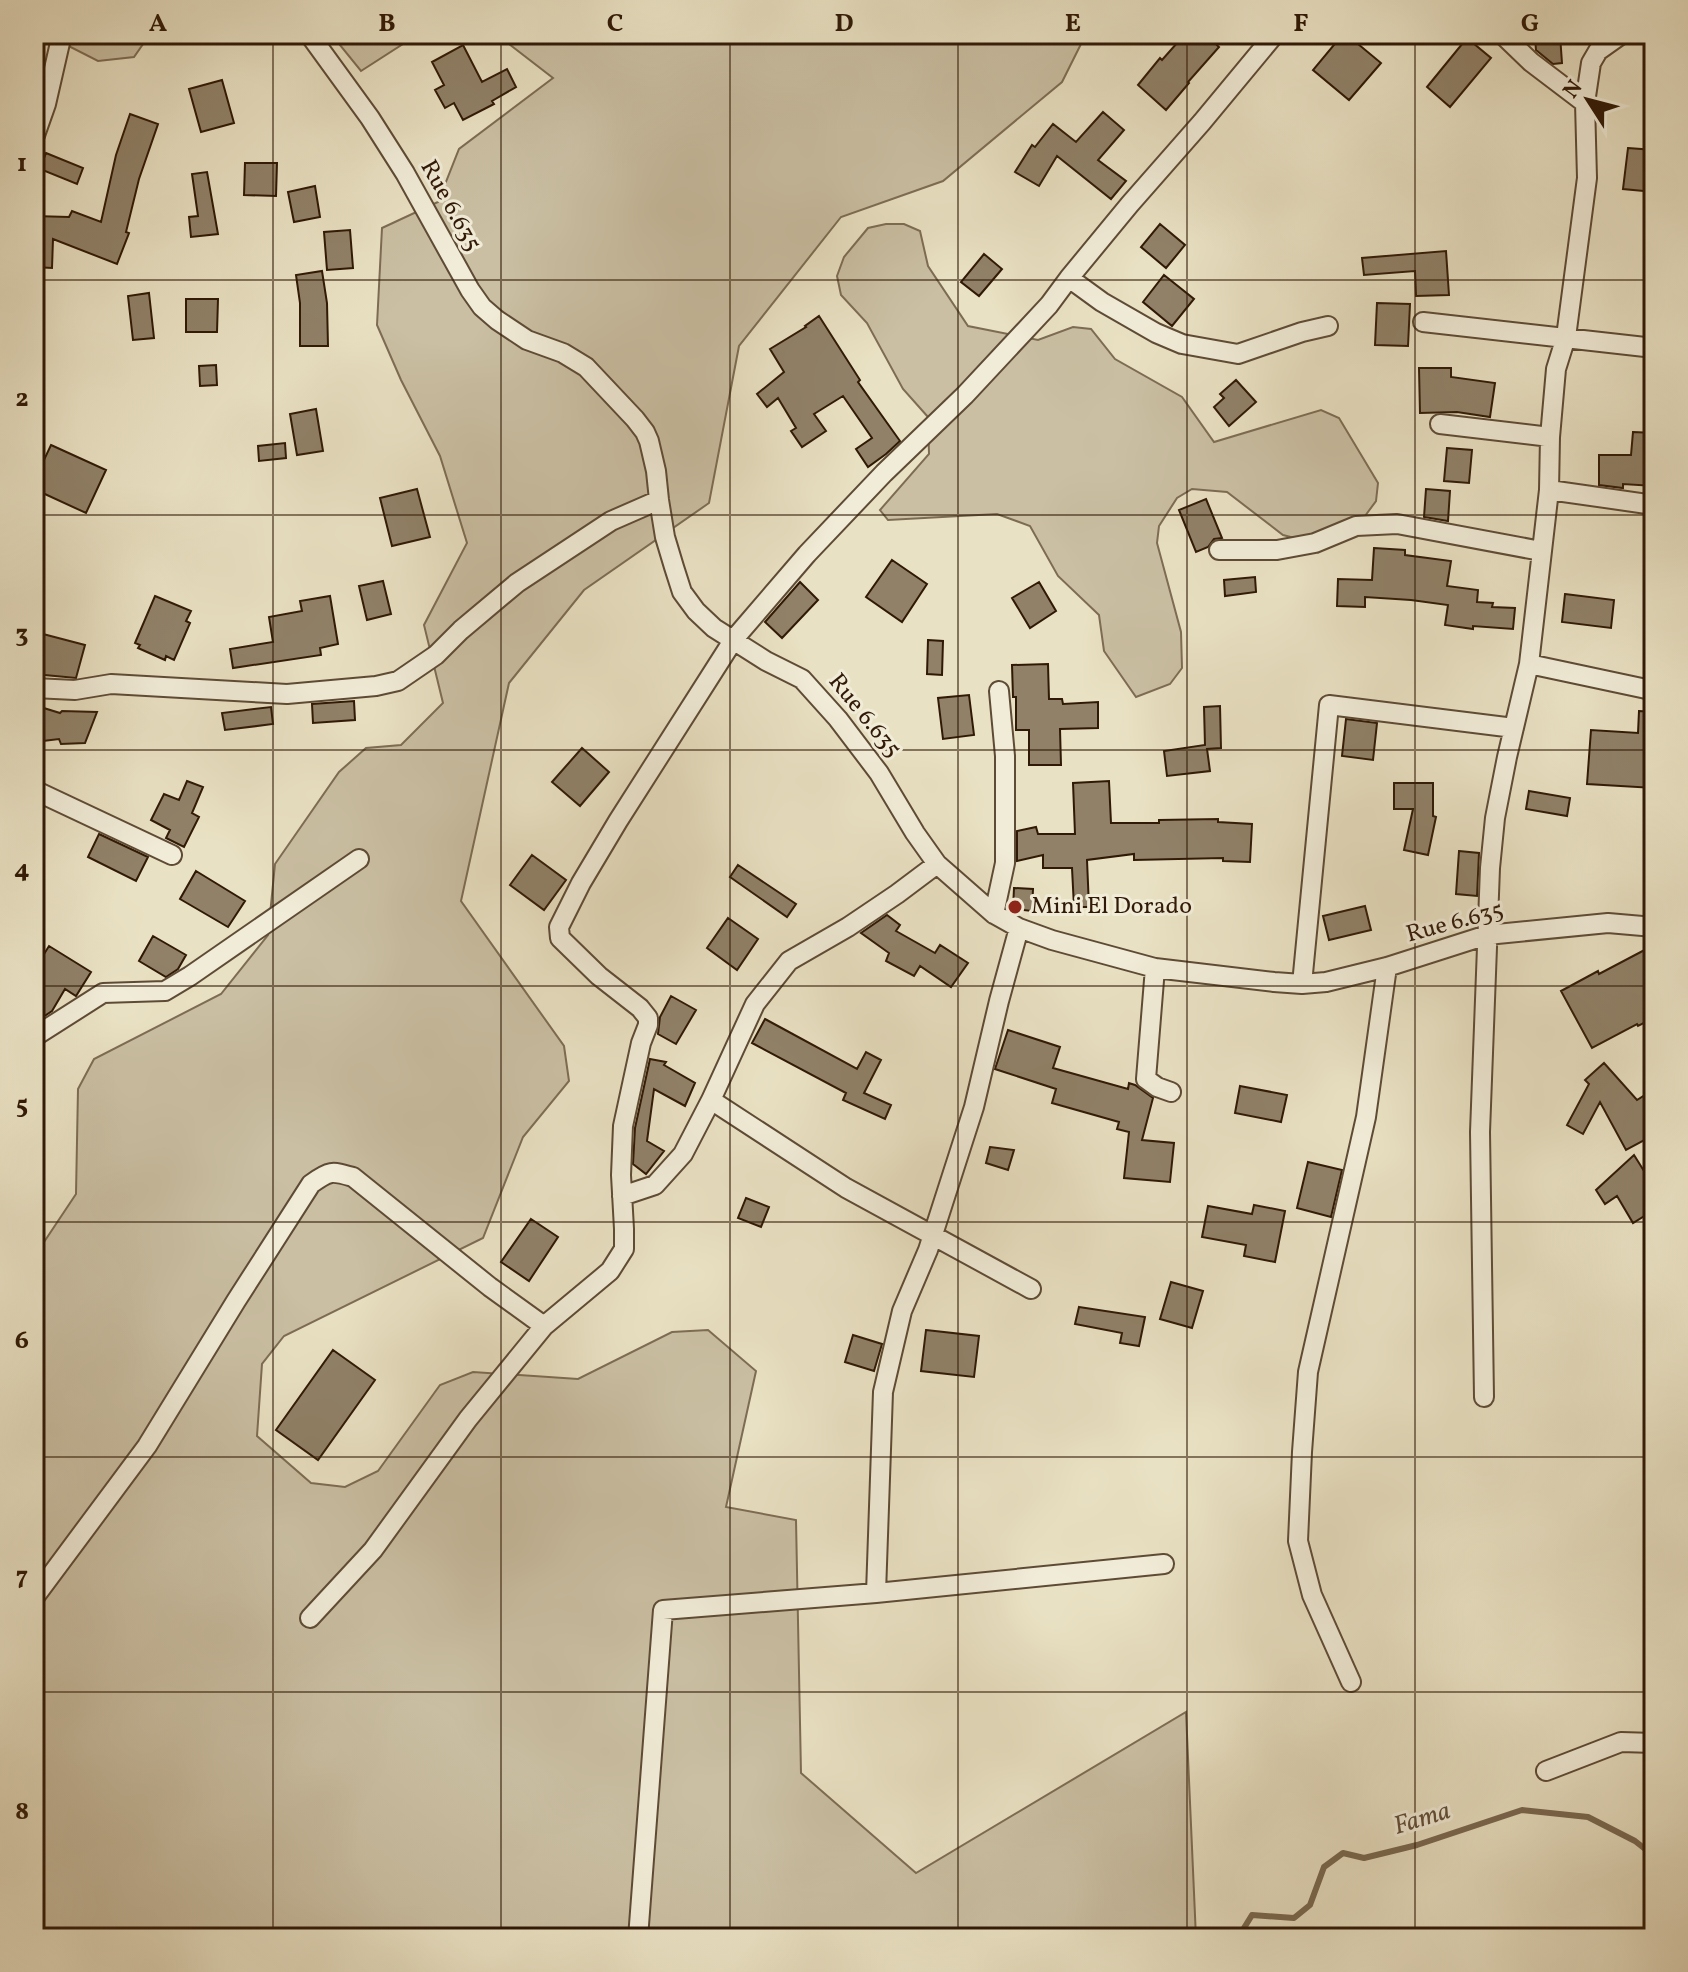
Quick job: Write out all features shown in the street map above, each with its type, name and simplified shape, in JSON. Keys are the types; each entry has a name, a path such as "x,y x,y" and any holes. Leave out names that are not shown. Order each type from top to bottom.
{"street":[{"path":"34,138 46,104 62,34"},
{"name":"Rue 6.635","path":"309,34 370,118 405,173 482,307 527,340 563,353 586,367 635,419 649,441 665,537 682,592 696,611 714,628 766,661 802,679 819,696 879,773 937,864 994,914 1019,928 1052,940 1155,968 1302,984 1326,982 1387,967 1487,935 1608,923 1654,927"},
{"path":"310,1618 373,1550 468,1419 544,1326 610,1271 624,1249 623,1126 648,1018 560,938 559,927 618,821 734,639 807,554 884,473 965,395 1049,305 1275,34"},
{"path":"1502,34 1531,62 1585,103"},
{"path":"1484,1397 1480,1132 1490,868 1495,818 1529,664 1549,490 1556,369 1566,337 1587,178 1585,103 1594,56 1622,34"},
{"path":"1069,278 1115,310 1182,344 1238,354 1328,326"},
{"path":"1423,322 1654,348"},
{"path":"1440,424 1550,437"},
{"path":"1549,490 1654,505"},
{"path":"34,688 75,690 111,684 287,694 376,686 398,681 436,655 517,583 611,521 659,500"},
{"path":"1219,550 1277,550 1315,543 1356,526 1397,524 1541,551"},
{"path":"1529,664 1651,690"},
{"path":"994,914 1005,863 1005,756 999,691"},
{"path":"1302,984 1329,705 1514,728"},
{"path":"34,790 172,855"},
{"path":"34,1037 103,993 165,991 359,859"},
{"path":"622,1196 655,1185 683,1154 755,1004 789,961 848,927 937,864"},
{"path":"876,1593 883,1392 902,1311 933,1234 974,1107 1019,928"},
{"path":"1351,1682 1312,1595 1298,1541 1302,1452 1308,1372 1366,1117 1387,967"},
{"path":"1155,968 1146,1079 1171,1092"},
{"path":"711,1100 846,1188 1031,1289"},
{"path":"34,1598 147,1446 311,1184 323,1175 334,1172 353,1177 490,1287 544,1326"},
{"path":"638,1938 663,1610 876,1593 1164,1564"},
{"path":"1546,1771 1621,1742 1654,1743"}],"shaded area":[{"path":"45,34 150,34 134,57 98,61"},
{"path":"331,34 423,34 361,71"},
{"path":"496,34 1086,34 1062,82 943,181 841,217 739,346 709,503 584,590 509,683 461,901 564,1046 569,1081 523,1137 483,1238 284,1336 262,1364 257,1436 311,1483 345,1487 378,1471 440,1385 473,1372 578,1379 672,1332 708,1330 756,1371 726,1507 796,1520 801,1773 916,1873 1186,1712 1196,1938 34,1938 34,1254 76,1194 78,1089 94,1059 221,994 268,935 275,864 339,772 366,748 401,745 443,703 424,625 467,543 440,456 377,325 382,228 438,202 459,149 553,78"},
{"path":"904,224 920,231 928,266 968,326 1038,340 1073,327 1091,329 1115,359 1182,397 1214,442 1321,410 1339,418 1378,483 1376,501 1365,516 1319,538 1302,540 1283,535 1227,492 1192,489 1177,498 1159,526 1157,543 1181,632 1182,668 1170,684 1136,697 1104,651 1099,615 1058,576 1030,526 997,514 888,520 880,510 929,454 928,417 903,389 867,323 841,295 837,276 844,257 868,228"}],"building":[{"path":"1185,34 1205,34 1219,47 1166,110 1138,85"},
{"path":"1343,34 1381,63 1349,100 1313,70"},
{"path":"1560,35 1562,63 1553,64 1536,50 1535,38"},
{"path":"1467,38 1491,58 1450,107 1427,87"},
{"path":"463,45 482,82 507,69 516,87 492,101 494,104 463,120 454,103 445,108 435,90 444,85 432,62"},
{"path":"222,80 234,123 201,132 189,89"},
{"path":"1103,112 1124,130 1098,160 1126,181 1111,199 1057,156 1039,186 1015,172 1032,145 1035,147 1053,124 1076,142"},
{"path":"130,114 158,124 139,179 126,232 129,233 117,264 53,239 52,268 34,267 34,216 69,217 72,211 101,222 116,155"},
{"path":"1628,148 1654,150 1654,192 1623,189"},
{"path":"46,153 83,168 77,184 40,169"},
{"path":"245,163 277,163 276,196 244,195"},
{"path":"207,172 218,234 191,237 189,217 198,216 192,174"},
{"path":"315,186 320,217 294,222 288,192"},
{"path":"1160,224 1185,245 1166,268 1141,247"},
{"path":"350,230 353,268 327,270 324,232"},
{"path":"1446,251 1449,295 1416,296 1415,271 1364,275 1362,258"},
{"path":"984,254 1002,269 979,296 961,282"},
{"path":"322,271 327,303 328,346 300,346 300,303 296,275"},
{"path":"1164,275 1194,299 1172,326 1143,302"},
{"path":"149,293 154,338 133,340 128,296"},
{"path":"186,299 218,299 217,332 186,332"},
{"path":"1377,303 1410,304 1408,346 1375,345"},
{"path":"819,316 860,380 858,382 900,441 868,467 856,449 872,438 843,396 814,414 826,431 802,447 791,431 796,428 778,398 767,407 757,394 784,372 770,349"},
{"path":"216,365 217,385 200,386 199,366"},
{"path":"1419,368 1451,368 1451,377 1495,383 1490,417 1457,412 1420,413"},
{"path":"1236,380 1256,402 1229,426 1214,407 1224,398 1220,394"},
{"path":"316,409 323,451 297,455 290,414"},
{"path":"1633,432 1654,433 1654,486 1623,484 1623,488 1599,485 1599,455 1631,455"},
{"path":"285,443 286,458 259,461 258,446"},
{"path":"51,445 106,470 86,513 34,489 34,481"},
{"path":"1447,448 1472,450 1469,483 1444,481"},
{"path":"417,489 430,537 392,546 380,498"},
{"path":"1426,489 1450,491 1448,521 1424,517"},
{"path":"1206,499 1222,538 1214,539 1208,547 1196,552 1179,510"},
{"path":"1374,548 1405,550 1405,555 1451,561 1447,586 1478,590 1477,602 1493,603 1492,607 1515,608 1513,629 1445,625 1448,605 1411,600 1365,597 1365,607 1337,606 1338,579 1372,580"},
{"path":"892,560 927,584 902,622 866,597"},
{"path":"1255,577 1256,592 1225,596 1224,580"},
{"path":"383,581 391,614 367,620 359,586"},
{"path":"800,582 818,600 782,638 765,622"},
{"path":"1039,582 1056,611 1030,628 1012,598"},
{"path":"1565,594 1614,600 1611,628 1562,622"},
{"path":"155,596 191,611 186,621 190,623 174,660 166,656 165,660 138,648 140,645 135,643"},
{"path":"330,596 338,644 320,648 321,655 233,668 230,649 273,642 269,617 302,611 300,601"},
{"path":"43,634 85,645 76,678 34,674"},
{"path":"928,640 943,641 942,675 927,674"},
{"path":"1048,664 1049,699 1062,699 1063,704 1098,702 1098,728 1060,729 1061,765 1029,765 1029,730 1016,730 1012,665"},
{"path":"969,695 974,735 943,739 938,698"},
{"path":"354,701 355,720 313,723 312,704"},
{"path":"34,705 60,713 97,712 85,743 61,744 59,739 34,742"},
{"path":"1220,706 1221,748 1207,749 1210,771 1167,776 1164,751 1205,745 1204,707"},
{"path":"271,707 273,724 225,730 222,713"},
{"path":"1639,711 1654,712 1654,788 1587,784 1591,730 1638,733"},
{"path":"1346,719 1377,723 1373,760 1342,756"},
{"path":"582,748 609,772 580,806 552,782"},
{"path":"187,781 203,787 192,813 199,817 184,847 166,838 170,830 151,820 164,794 179,800"},
{"path":"1109,781 1111,823 1218,819 1218,822 1252,824 1250,862 1223,861 1223,858 1134,860 1134,854 1087,860 1089,907 1074,907 1072,868 1043,868 1043,855 1017,861 1017,831 1036,827 1038,834 1075,834 1073,783"},
{"path":"1394,783 1433,783 1433,816 1436,817 1428,855 1404,850 1413,809 1394,809"},
{"path":"1529,791 1570,798 1567,816 1526,809"},
{"path":"99,834 148,857 136,881 88,857"},
{"path":"1459,851 1479,853 1477,896 1456,894"},
{"path":"532,855 566,880 544,910 510,885"},
{"path":"738,865 796,904 787,917 730,877"},
{"path":"196,871 245,901 228,927 180,899"},
{"path":"1014,888 1033,889 1032,911 1013,909"},
{"path":"1365,906 1371,930 1329,940 1323,916"},
{"path":"887,915 900,925 896,931 935,953 940,945 968,963 951,987 920,966 914,976 886,961 889,953 861,933"},
{"path":"728,918 758,939 737,970 707,948"},
{"path":"153,936 186,955 178,969 166,977 139,961"},
{"path":"1654,945 1654,1018 1592,1048 1561,991"},
{"path":"49,946 91,972 76,996 65,989 52,1011 34,1023 34,970"},
{"path":"671,996 696,1010 676,1044 658,1034 660,1017"},
{"path":"765,1019 857,1069 866,1052 881,1060 864,1093 891,1105 885,1119 843,1100 846,1093 752,1043"},
{"path":"1008,1030 1060,1047 1053,1068 1128,1089 1129,1083 1153,1098 1142,1140 1174,1143 1170,1182 1124,1178 1129,1132 1117,1129 1119,1122 1052,1103 1056,1089 995,1069"},
{"path":"650,1059 666,1062 664,1065 695,1083 685,1106 654,1089 647,1141 664,1151 646,1174 633,1164 635,1128"},
{"path":"1604,1063 1637,1100 1645,1095 1654,1113 1654,1135 1626,1150 1600,1102 1583,1134 1567,1125 1589,1084 1585,1080"},
{"path":"1240,1086 1287,1095 1281,1122 1235,1113"},
{"path":"990,1147 1014,1150 1008,1170 986,1163"},
{"path":"1634,1155 1654,1187 1654,1210 1633,1223 1617,1196 1605,1204 1596,1190"},
{"path":"1308,1162 1342,1170 1331,1217 1297,1208"},
{"path":"746,1198 769,1207 761,1227 738,1218"},
{"path":"1254,1205 1285,1211 1275,1262 1244,1256 1246,1245 1202,1237 1208,1206 1252,1214"},
{"path":"531,1219 558,1237 529,1281 501,1262"},
{"path":"1171,1282 1203,1291 1192,1328 1160,1319"},
{"path":"1079,1307 1145,1317 1139,1346 1120,1343 1122,1333 1075,1324"},
{"path":"926,1330 979,1336 974,1377 921,1371"},
{"path":"853,1335 882,1344 874,1371 845,1362"},
{"path":"333,1350 375,1380 318,1460 276,1430"}],"waterway":[{"name":"Fama","path":"1242,1938 1252,1915 1294,1918 1310,1905 1324,1867 1343,1853 1364,1858 1417,1845 1522,1810 1588,1817 1635,1841 1654,1856"}],"place":[{"name":"Mini El Dorado","path":"1015,907"}]}
